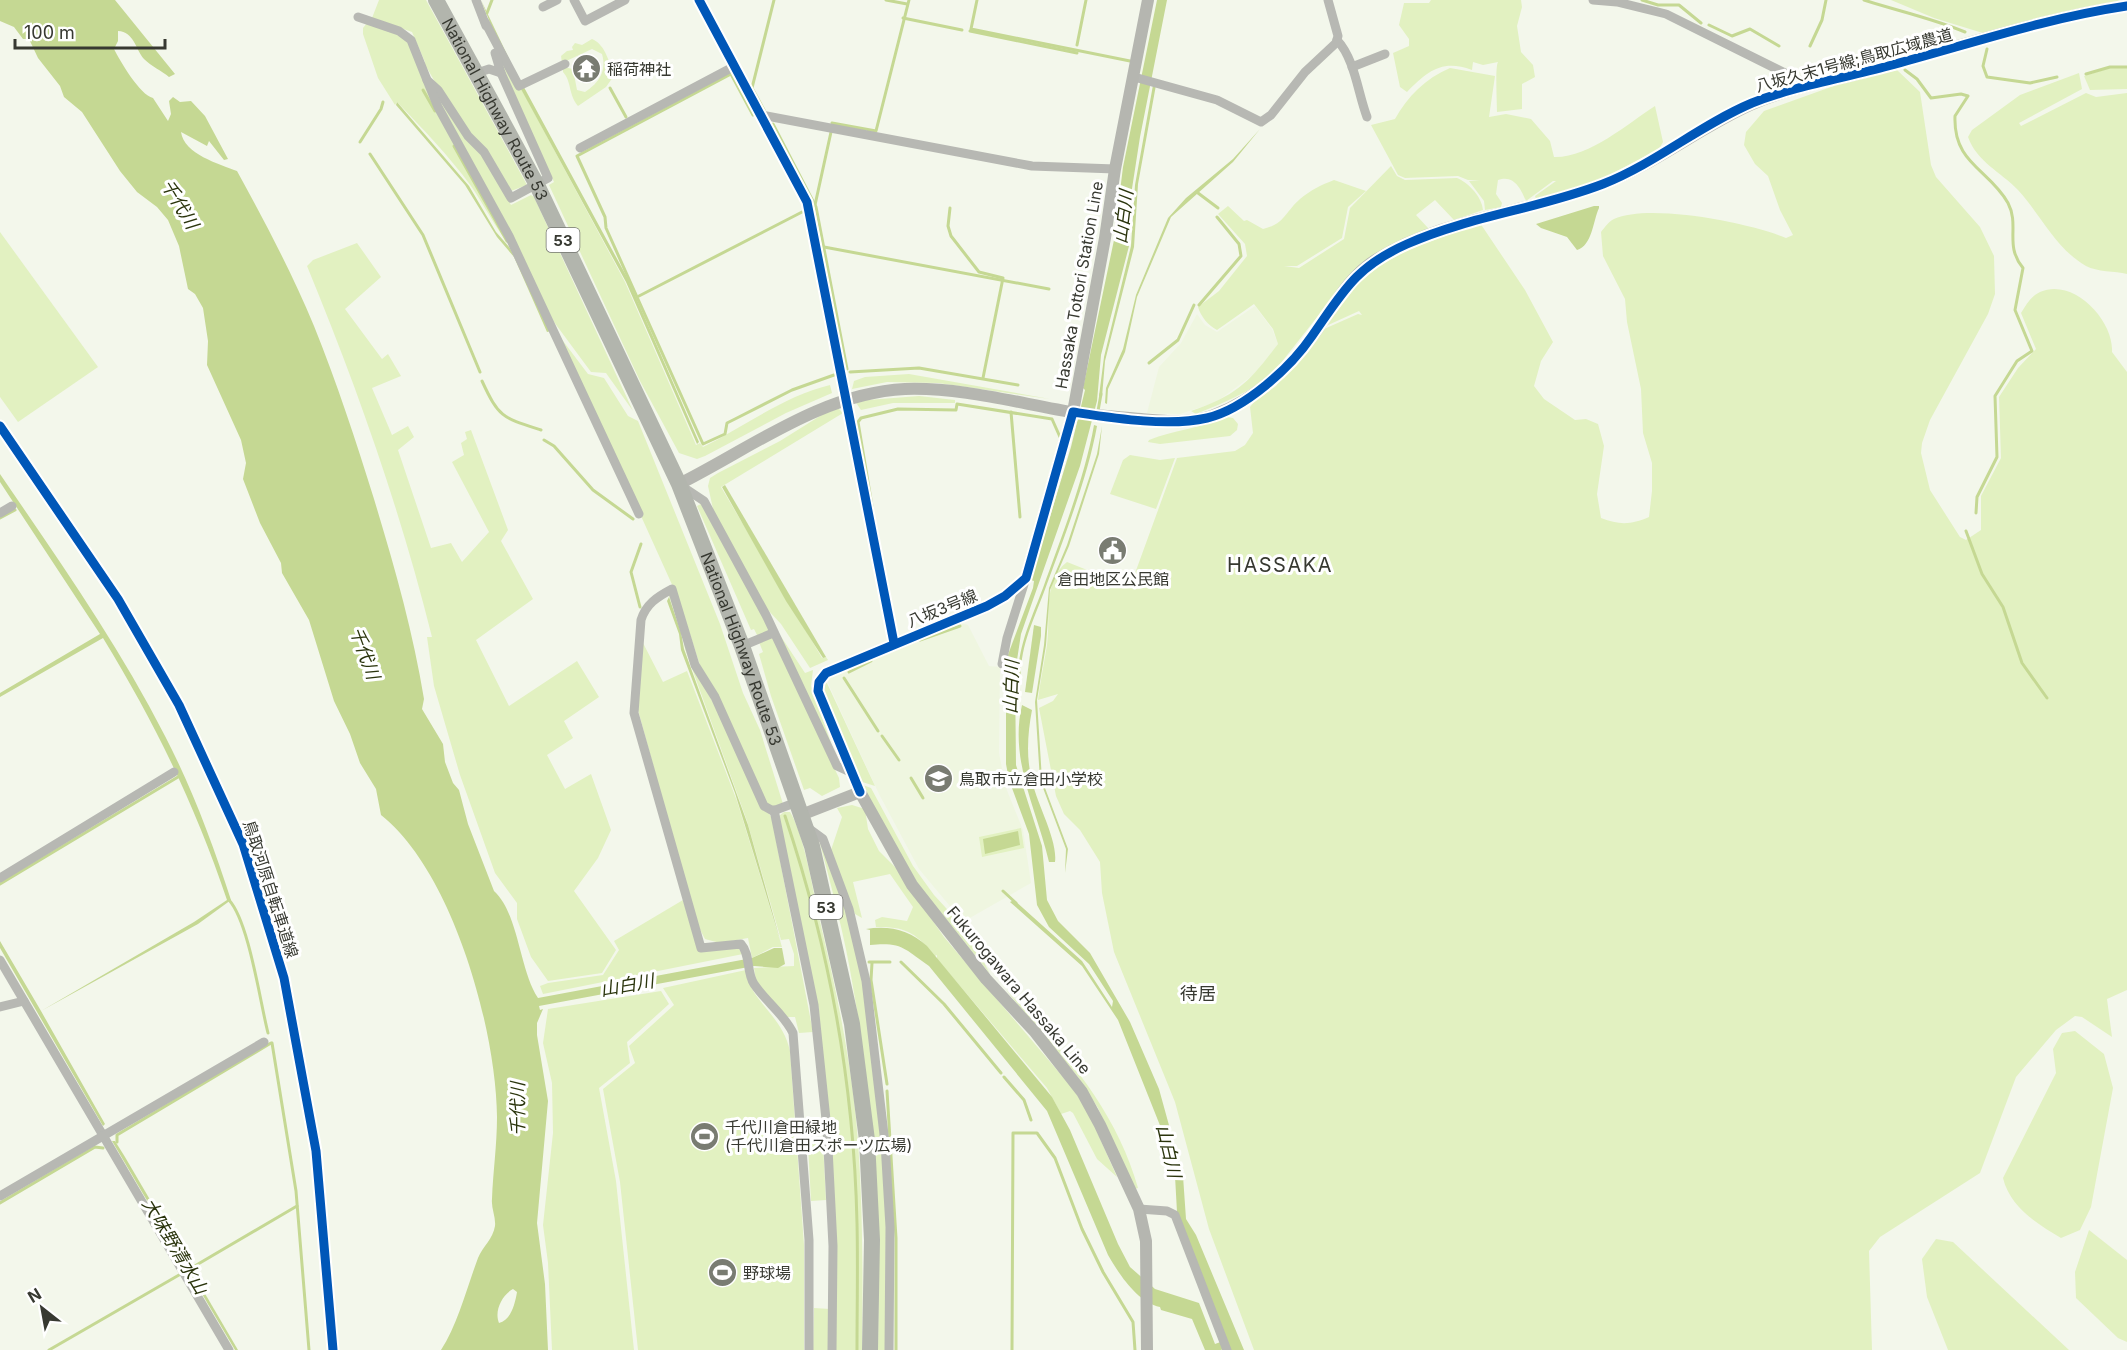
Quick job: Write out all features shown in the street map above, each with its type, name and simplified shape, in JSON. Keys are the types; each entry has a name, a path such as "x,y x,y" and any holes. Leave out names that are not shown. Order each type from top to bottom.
{"highway":[{"name":"National Highway Route 53","path":"436,0 537,185 679,484 742,646 812,846 852,1024 867,1140 872,1240 870,1350"}],"street":[{"path":"428,80 438,90 468,136 484,152 511,198 548,178 501,73 476,0"},
{"path":"543,7 557,0"},
{"path":"574,0 585,21 625,0"},
{"path":"699,0 807,202 841,371"},
{"name":"Hassaka Tottori Station Line","path":"679,484 804,418 859,396 905,389 959,392 1032,403 1075,413 1106,238 1115,169 1148,0"},
{"path":"1328,0 1337,40 1352,67 1367,117"},
{"path":"1593,0 1617,2 1666,14 1812,86"},
{"name":"八坂久末1号線;鳥取広域農道","path":"1075,413 1177,422 1210,417 1241,402 1275,378 1310,339 1356,275 1376,260 1447,227 1539,205 1604,184 1647,163 1696,132 1753,103 2068,18 2127,6"},
{"path":"358,17 399,31 411,40 438,107 527,273 639,514"},
{"path":"485,22 492,31 503,59 519,87 565,64"},
{"path":"1134,77 1217,100 1261,122 1271,115 1305,72 1337,40"},
{"path":"1352,67 1386,54"},
{"path":"580,148 733,67"},
{"path":"477,73 489,69 501,73"},
{"path":"760,115 1032,166 1115,169"},
{"path":"1002,664 1007,638 1075,413"},
{"path":"852,422 894,643"},
{"path":"679,484 704,501 766,615 837,766 850,772"},
{"path":"0,513 12,506"},
{"name":"八坂3号線","path":"860,792 818,691 819,682 826,673 987,606 1005,596 1026,578"},
{"path":"809,1350 809,1240 794,1033 753,983 748,959 741,944 701,948 634,713 634,684 644,610 672,589 695,665 716,697 764,806 801,814 860,792"},
{"path":"742,646 773,633"},
{"path":"0,878 174,772"},
{"name":"Fukurogawara Hassaka Line","path":"860,792 912,885 956,942 1035,1032 1082,1092 1101,1125 1139,1209 1146,1241 1147,1350"},
{"path":"774,810 814,1005 827,1128 833,1246 832,1350"},
{"path":"801,814 823,839 849,909 866,981 885,1143 890,1227 889,1350"},
{"path":"0,960 229,1350"},
{"path":"0,1007 24,1001"},
{"path":"0,1196 264,1042"},
{"path":"1139,1209 1167,1211 1175,1215 1227,1350"}],"shaded area":[{"path":"379,0 426,0 527,185 511,191 446,101 427,68 424,69 422,65 425,62 412,32 372,18"},
{"path":"1431,0 1521,0 1522,7 1517,26 1521,52 1533,65 1535,77 1522,84 1522,109 1497,112 1498,62 1483,65 1473,62 1472,70 1452,66 1436,69 1407,92 1400,87 1393,53 1409,46 1409,39 1399,25 1404,3 1429,3"},
{"path":"1891,0 2121,0 1986,34 1934,18"},
{"path":"367,23 399,34 407,41 514,251 454,164 397,102 395,105 378,78 363,34 363,28"},
{"path":"592,39 604,50 613,77 606,87 578,106 563,67 573,69 577,90 585,92 601,76 602,54 592,49 562,63 561,56 573,50 575,43 582,45"},
{"path":"501,59 522,90 625,282 696,445 700,443 703,447 780,404 813,390 830,385 832,393 786,413 705,456 697,459 679,453 640,381 549,185 554,182 506,78"},
{"path":"1450,68 1495,76 1489,117 1506,114 1531,119 1550,141 1554,157 1567,156 1594,146 1655,106 1663,142 1659,149 1596,182 1536,199 1535,196 1556,181 1526,201 1513,181 1498,180 1496,194 1502,203 1501,207 1485,210 1484,201 1469,181 1480,180 1468,180 1458,176 1405,178 1398,175 1371,125 1395,119 1418,89 1433,77"},
{"path":"2110,68 2127,68 2127,89 2090,90 2084,76"},
{"path":"1897,70 1920,92 1931,165 1936,177 1980,227 1994,256 1995,294 1988,314 1930,420 1922,443 1921,453 1930,490 1960,537 1966,540 1981,530 1981,496 2001,458 1999,397 2018,368 2036,349 2021,313 2031,298 2040,292 2053,289 2078,296 2090,305 2106,327 2111,340 2112,352 2127,372 2127,990 2107,999 2112,1037 2082,1017 2075,1016 2056,1030 2016,1077 1980,1173 1880,1237 1869,1251 1872,1350 1254,1350 1209,1229 1175,1102 1114,952 1102,893 1100,862 1080,830 1064,814 1056,796 1039,708 1053,701 1058,694 1038,700 1047,645 1049,600 1054,579 1067,562 1130,587 1177,458 1235,451 1245,445 1253,433 1250,407 1254,402 1276,386 1324,329 1358,314 1362,315 1359,311 1326,326 1357,285 1380,265 1408,250 1480,223 1525,290 1553,342 1541,361 1534,386 1544,399 1575,420 1586,419 1598,424 1604,446 1597,494 1601,518 1625,523 1649,517 1652,463 1643,433 1641,389 1627,322 1625,299 1603,256 1601,232 1614,219 1651,213 1725,221 1786,238 1793,235 1780,210 1768,176 1755,164 1744,145 1746,132 1764,111 1842,83"},
{"path":"2079,73 2082,89 2019,123 2021,126 2086,93 2096,97 2127,93 2127,274 2090,268 2075,259 2057,241 2018,190 1977,153 1968,137 1972,130 2020,95"},
{"path":"434,92 486,160 511,205 531,195 534,197 633,411 606,373 591,372 554,322"},
{"path":"1391,166 1397,176 1405,180 1457,178 1474,191 1483,210 1454,220 1435,200 1416,215 1429,229 1351,274 1273,373 1227,401 1196,414 1191,411 1232,393 1250,378 1278,344 1273,329 1254,304 1217,330 1205,320 1199,311 1198,307 1219,291 1247,256 1245,244 1218,214 1228,206 1244,221 1247,220 1263,229 1280,221 1308,193 1334,180 1366,191 1348,207 1342,238 1297,266 1284,266 1299,268 1344,239 1350,208"},
{"path":"0,232 98,367 18,422 0,397"},
{"path":"357,243 381,277 345,309 382,359 388,354 401,376 372,388 392,435 408,426 414,437 398,450 431,548 451,543 462,562 489,532 452,462 464,455 461,443 467,439 465,432 471,430 508,530 501,541 533,599 476,640 509,706 577,661 599,697 564,721 573,738 547,755 565,789 591,774 611,830 598,858 574,891 616,950 602,973 548,981 531,957 517,919 517,903 495,873 460,775 434,686 427,637 432,637 392,495 343,357 307,266 313,260"},
{"path":"1255,306 1272,329 1278,344 1260,370 1216,402 1180,414 1147,413 1159,367 1181,343 1197,314 1205,325 1217,332"},
{"path":"560,337 588,374 604,378 628,416 638,421 720,624 743,693 760,730 783,804 775,807 767,805 704,678 679,600"},
{"path":"909,374 1050,399 938,383 887,382 852,389 854,381 865,377"},
{"path":"919,396 955,400 955,403 893,403 861,410 855,401"},
{"path":"836,406 843,413 721,487 822,658 826,657 828,660 810,668 781,624 767,609 715,518 708,486 710,478 718,473 780,441"},
{"path":"1227,417 1233,418 1238,424 1237,430 1230,436 1160,444 1148,442 1158,437"},
{"path":"1130,455 1160,460 1175,458 1156,509 1110,494 1123,460"},
{"path":"701,504 761,612 769,631 758,637 754,629 751,630 697,506"},
{"path":"668,594 671,595 708,693 772,819 813,1032 799,1033 795,1017 785,1017 756,981 754,968 794,966 794,954 789,939 781,940 747,821 685,649 682,630"},
{"name":"鳥取市立倉田小学校","path":"961,623 968,625 989,666 1000,667 999,753 1006,788 1023,830 1031,883 968,919 959,917 919,869 879,794 827,681 831,677"},
{"path":"780,635 805,673 813,670 811,686 837,760"},
{"path":"772,637 839,778 840,787 822,796 810,788 804,790 771,696 759,654 763,652 759,642"},
{"path":"642,641 663,682 687,671 737,801 782,947 773,947 752,958 748,938 720,943 705,939 696,922 638,710"},
{"path":"826,681 875,786 859,781 824,690"},
{"path":"860,784 871,788 913,866 934,895 969,933 990,974 918,884"},
{"path":"852,805 865,809 868,829 879,851 896,868 944,937 1074,1090 1090,1116 1117,1177 1097,1159 1073,1113 1070,1111 1061,1114 1047,1088 937,959 937,955 935,956 910,933 895,928 876,927 875,920 882,917 907,921 913,907 890,874 853,882 862,918 855,914 830,853 842,817 837,808"},
{"path":"784,812 790,812 803,847 835,989 849,1066 860,1176 862,1350 836,1350 819,1011 779,816"},
{"path":"1021,828 1024,848 982,857 979,837"},
{"path":"819,840 848,913 863,986 881,1134 886,1224 885,1350 878,1350 877,1213 866,1077 846,950"},
{"path":"683,900 699,951 731,947 739,949 743,954 543,994 540,986 548,983 603,975 619,950 614,941"},
{"name":"千代川倉田緑地 (千代川倉田スポーツ広場)","path":"746,970 753,991 780,1027 790,1051 804,1245 804,1350 638,1350 620,1182 603,1089 635,1063 629,1046 674,1005 663,988"},
{"path":"1005,989 1066,1057 1101,1106 1116,1132 1138,1188 1135,1189 1098,1108 1078,1077"},
{"path":"661,991 669,1004 627,1042 630,1063 599,1088 616,1181 634,1350 552,1350 548,1263 543,1225 553,1133 552,1083 543,1043 548,1009"},
{"path":"2075,1031 2104,1054 2113,1088 2091,1207 2080,1230 2061,1238 2018,1206 2006,1188 2003,1178 2056,1073 2053,1049 2062,1033"},
{"path":"823,1143 826,1200 811,1201 808,1144"},
{"path":"2089,1230 2127,1260 2127,1342 2118,1338 2076,1298 2075,1272"},
{"path":"1936,1239 1953,1242 2069,1350 1948,1350 1927,1297 1922,1259"},
{"path":"814,1308 830,1309 829,1350 813,1350"}],"water":[{"path":"0,0 115,0 175,74 169,77 150,64 144,59 131,37 118,31 118,41 114,49 131,77 142,91 153,98 168,121 171,114 169,101 173,97 180,102 191,101 205,116 228,159 224,160 209,141 207,146 181,132 184,140 188,146 203,157 237,171 297,287 331,369 396,573 420,674 424,699 422,709 443,744 445,762 453,783 459,790 468,824 494,891 509,913 527,972 538,998 752,958 774,948 782,948 785,964 778,968 754,966 539,1006 540,1010 543,1009 537,1023 537,1035 548,1101 537,1223 545,1284 548,1350 441,1350 457,1317 478,1258 495,1226 492,1202 497,1127 495,1080 479,997 465,953 449,911 429,873 406,840 381,815 376,789 360,763 350,734 334,701 309,620 282,573 281,563 260,523 243,479 246,463 241,440 207,365 208,341 203,308 195,294 188,289 179,246 168,220 157,207 137,192 120,171 82,112 64,97 60,86 38,58 29,39 23,39 14,27 0,21","holes":["513,1289 517,1292 514,1306 507,1319 499,1323 498,1309 502,1299"]},
{"path":"481,0 513,67 628,279 699,442 697,444 626,282 504,58"},
{"name":"山白川","path":"1157,0 1167,0 1131,195 1129,246 1101,355 1097,401 1080,466 1021,634 1015,673 1016,765 1042,846 1047,900 1058,921 1090,953 1130,1022 1159,1089 1183,1176 1186,1219 1196,1235 1244,1350 1230,1350 1229,1346 1221,1350 1205,1350 1192,1319 1161,1310 1160,1307 1136,1293 1108,1255 1047,1111 929,966 903,948 881,944 870,945 870,930 866,929 899,930 914,936 927,946 1052,1097 1070,1130 1130,1267 1155,1289 1199,1303 1215,1344 1226,1340 1177,1212 1175,1176 1163,1133 1118,1020 1082,966 1010,902 1014,900 1082,961 1112,1007 1113,1001 1089,964 1049,927 1037,905 1029,834 1009,780 1006,764 1006,660 1033,588 1034,581 1031,580 1071,447 1085,390 1083,388 1114,240 1123,167"},
{"path":"1153,85 1156,85 1138,184 1134,247 1105,361 1102,397 1099,396 1104,357 1131,246 1135,185"},
{"path":"397,102 469,186 496,232 510,248 551,331 547,332 514,257 497,237 465,185 396,105"},
{"path":"1260,129 1233,162 1171,217 1137,297 1125,352 1108,389 1107,404 1105,403 1106,388 1123,349 1136,295 1168,218 1186,198 1233,159"},
{"path":"1599,206 1599,208 1589,238 1582,248 1577,250 1567,237 1536,224"},
{"path":"1094,425 1097,426 1093,446 1081,488 1025,643 1021,668 1021,698 1018,699 1018,667 1023,641 1072,507"},
{"path":"1102,426 1099,454 1069,546 1050,590 1046,645 1037,700 1042,780 1068,849 1065,873 1066,849 1040,780 1035,702 1044,645 1049,588 1067,545 1097,454"},
{"path":"0,474 87,602 147,702 193,796 231,900 198,924 41,1011 194,922 227,900 201,831 157,733 103,638 0,697 0,693 100,634 0,482"},
{"path":"725,485 826,657 823,658 786,601 722,487"},
{"path":"669,597 681,632 684,649 748,825 781,943 735,793 681,650 679,634 667,601"},
{"path":"1034,625 1041,627 1041,636 1032,693 1025,692"},
{"path":"1022,705 1032,710 1028,743 1029,768 1033,786 1050,831 1055,862 1049,862 1026,785 1019,745"},
{"path":"1018,831 1020,845 985,854 983,839"},
{"path":"0,941 105,1124 103,1126 0,948"},
{"name":"大味野清水山","path":"112,1141 115,1141 125,1157 238,1350 235,1350"}],"waterway":[{"path":"487,13 492,0"},
{"path":"764,110 752,88 774,0"},
{"path":"886,0 907,4"},
{"path":"832,123 876,131 909,0"},
{"path":"977,0 971,29 1130,61"},
{"path":"1077,45 1086,0"},
{"path":"1642,0 1658,5 1679,5 1701,23"},
{"path":"1810,46 1822,20 1826,0"},
{"path":"1864,0 1965,32"},
{"path":"903,18 962,30"},
{"path":"1709,25 1732,36 1750,29 1779,46"},
{"path":"970,31 1077,53"},
{"path":"1987,49 1983,66 1987,77 2030,83 2057,77"},
{"path":"1830,67 1859,63 1898,52"},
{"path":"2086,74 2110,67 2127,67"},
{"path":"1905,70 1917,79 1931,98 1961,94 1968,96 1955,116 1960,145 1966,156 2000,191 2008,203 2013,220 2014,251 2023,268 2015,310 2032,351 2017,361 1995,396 1997,457 1977,497 1976,513"},
{"path":"753,115 731,74 577,156 605,217 606,228 703,444 725,434 727,423 792,390 834,375"},
{"path":"610,88 626,117"},
{"path":"423,90 435,111"},
{"path":"360,142 383,102"},
{"path":"773,124 816,207 847,369"},
{"path":"815,205 831,132"},
{"path":"454,146 507,241"},
{"path":"370,154 423,235 480,372"},
{"path":"1198,193 1218,208"},
{"path":"950,208 948,226 951,236 979,272 1003,278 983,378"},
{"path":"639,296 804,211"},
{"path":"1199,305 1241,256 1239,244 1217,217"},
{"path":"824,247 1049,289"},
{"path":"1149,363 1178,340 1194,305"},
{"path":"850,372 919,368 1018,385"},
{"path":"482,381 493,403 504,415 541,430"},
{"path":"1098,411 1101,394"},
{"path":"872,506 858,422 861,418 898,409 956,410 957,404 1052,419 1060,437"},
{"path":"1011,412 1020,517"},
{"path":"544,440 554,446 593,490 633,519"},
{"path":"0,518 15,510"},
{"path":"1966,531 1982,574 2003,607 2022,663 2047,698"},
{"path":"640,607 631,572 641,544"},
{"path":"920,640 960,626"},
{"path":"849,672 871,661"},
{"path":"844,678 878,731"},
{"path":"882,736 899,760"},
{"path":"0,884 178,777"},
{"path":"911,778 923,798"},
{"path":"785,816 814,915 845,1068 855,1171 857,1350"},
{"path":"1003,891 1016,903"},
{"path":"229,900 236,911 248,944 268,1033"},
{"path":"869,962 890,962"},
{"path":"901,962 944,1004 1001,1073"},
{"path":"872,963 871,980 887,1084"},
{"path":"117,1142 117,1135 271,1043"},
{"path":"272,1043 296,1191 309,1350"},
{"path":"1004,1077 1024,1100 1031,1120"},
{"path":"887,1091 896,1238 896,1350"},
{"path":"1012,1350 1013,1133 1037,1133 1055,1158 1082,1229 1103,1272 1133,1322 1135,1350"},
{"path":"0,1203 95,1147 103,1148"},
{"name":"大味野清水山","path":"193,1267 297,1206"},
{"name":"大味野清水山","path":"49,1350 179,1275"}],"tunnel":[{"path":"841,371 852,422"}],"cycle path":[{"path":"699,0 807,202 894,643"},
{"path":"860,792 818,691 819,682 826,673 987,606 1005,596 1026,578 1073,412 1158,422 1192,421 1222,413 1266,385 1292,361 1342,294 1362,272 1389,253 1407,244 1455,226 1579,193 1603,184 1641,166 1714,122 1768,97 2067,17 2127,6"},
{"name":"鳥取河原自転車道線","path":"0,426 118,599 179,705 243,844 284,978 316,1151 333,1350"}],"place":[{"name":"稲荷神社","path":"586,69"},
{"name":"倉田地区公民館","path":"1113,551"},
{"name":"鳥取市立倉田小学校","path":"938,779"},
{"name":"千代川倉田緑地 (千代川倉田スポーツ広場)","path":"704,1136"},
{"name":"野球場","path":"722,1273"}],"district":[{"name":"HASSAKA","path":"1280,565"},
{"name":"待居","path":"1198,993"}],"water label":[{"name":"千代川","path":"180,204"},
{"name":"千代川","path":"365,653"},
{"name":"千代川","path":"517,1109"}]}
